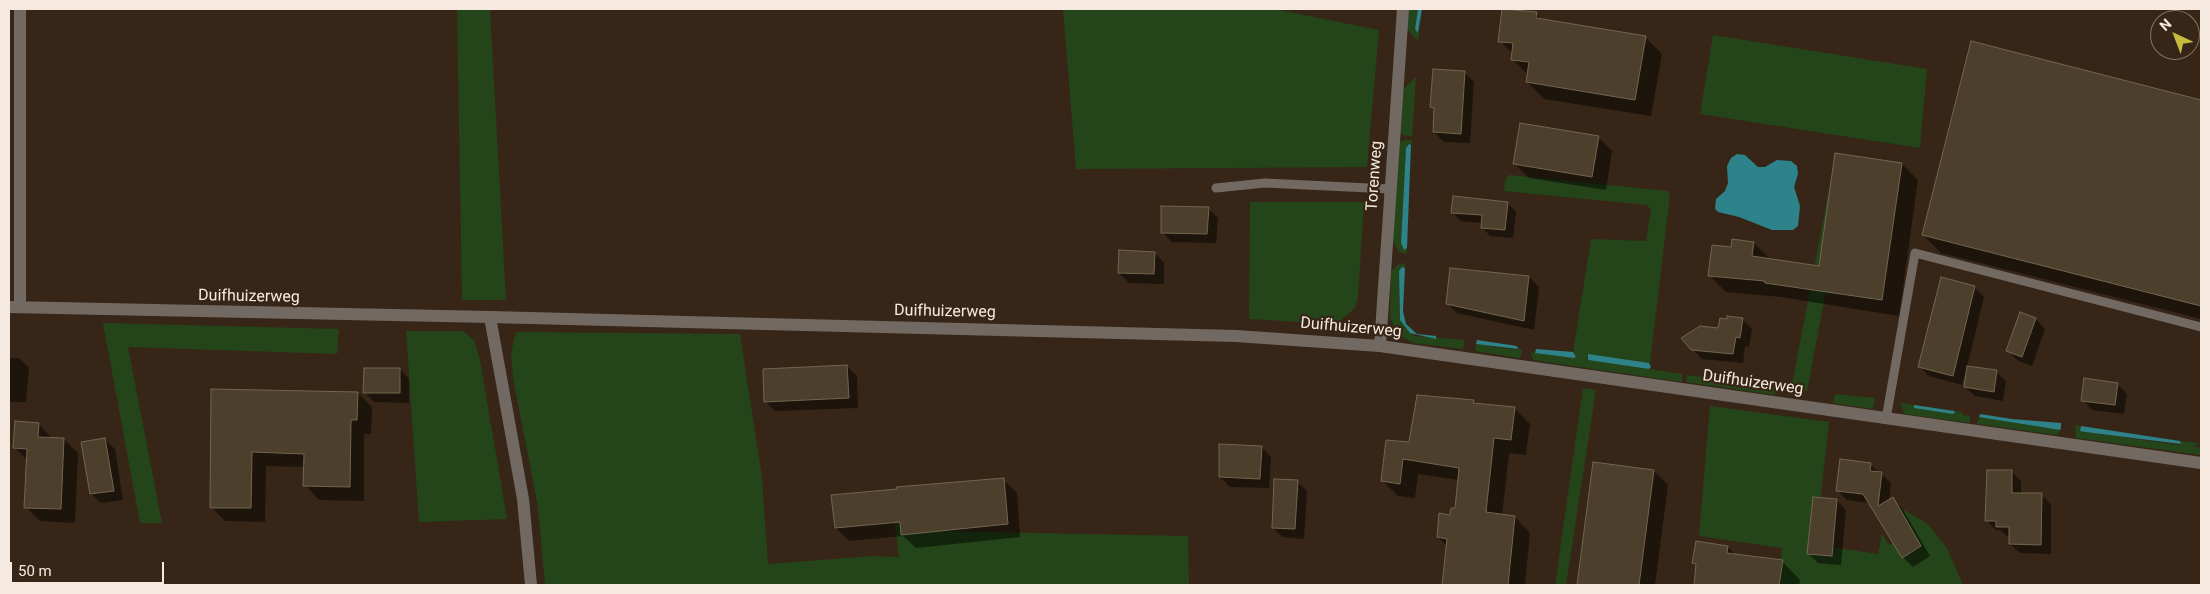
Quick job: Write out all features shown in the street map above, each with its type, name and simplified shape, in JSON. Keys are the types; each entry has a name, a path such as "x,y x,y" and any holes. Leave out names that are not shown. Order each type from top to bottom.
{"street":[{"path":"15,307 20,9"},
{"name":"Torenweg","path":"1380,346 1403,9"},
{"name":"Duifhuizerweg","path":"15,307 1236,336 1380,346 2201,463"},
{"path":"490,317 523,499 532,585"}],"lane":[{"path":"1216,188 1265,183 1390,189"},
{"path":"1886,418 1915,253 2201,327"}],"green space":[{"path":"457,9 490,9 506,300 462,300"},
{"path":"1063,9 1274,9 1379,30 1367,167 1076,169"},
{"path":"1409,9 1418,9 1415,29 1419,32 1418,41 1407,29"},
{"path":"1713,35 1927,69 1920,148 1700,114"},
{"path":"1416,77 1412,137 1400,134 1403,89"},
{"path":"1413,140 1411,145 1408,145 1406,148 1401,243 1406,250 1407,248 1407,254 1399,252 1392,239 1399,142"},
{"path":"1835,158 1851,160 1807,391 1791,390"},
{"path":"1509,175 1667,191 1670,195 1650,363 1587,358 1588,360 1682,374 1682,382 1533,360 1531,352 1576,358 1573,353 1591,239 1646,241 1651,210 1647,205 1504,191 1505,180"},
{"path":"1250,202 1364,202 1358,296 1355,308 1337,324 1249,319"},
{"path":"1405,264 1405,268 1403,267 1399,271 1400,320 1415,336 1465,340 1463,349 1413,343 1396,331 1390,317 1391,272 1397,265"},
{"path":"103,323 339,329 337,354 128,347 162,523 140,523"},
{"path":"406,331 463,331 474,340 480,360 507,519 419,522"},
{"path":"516,332 740,334 762,478 768,564 873,556 899,557 892,506 934,531 1188,536 1189,585 545,585 538,507 513,378 511,352"},
{"path":"1476,344 1517,350 1518,348 1522,350 1521,356 1519,358 1475,351"},
{"path":"1687,375 1776,387 1775,395 1686,382"},
{"path":"1583,388 1596,390 1566,585 1555,585"},
{"path":"1835,394 1875,398 1873,409 1833,403"},
{"path":"1900,403 1962,412 1962,415 1970,416 1970,423 1905,414"},
{"path":"1710,406 1829,422 1815,545 1878,554 1882,534 1889,545 1912,532 1897,506 1928,524 1947,548 1963,585 1779,585 1782,548 1699,536"},
{"path":"1979,417 2060,430 2057,435 1977,424"},
{"path":"2075,425 2081,426 2079,428 2085,432 2181,445 2180,441 2201,443 2193,446 2201,448 2201,455 2076,438"}],"water":[{"path":"1418,9 1422,9 1418,33 1415,29"},
{"path":"1409,144 1411,145 1407,248 1404,250 1401,243 1406,148"},
{"path":"1737,154 1745,155 1758,167 1765,167 1777,160 1791,161 1797,166 1798,174 1794,187 1800,206 1798,226 1793,230 1772,230 1739,217 1718,212 1715,209 1716,199 1725,191 1728,183 1727,166 1731,158"},
{"path":"1402,267 1405,268 1403,311 1406,324 1417,334 1436,336 1436,339 1410,333 1400,320 1399,271"},
{"path":"1477,340 1517,346 1518,349 1476,344"},
{"path":"1536,349 1573,352 1576,357 1535,353"},
{"path":"1588,354 1649,363 1651,367 1649,369 1588,360"},
{"path":"1914,405 1955,412 1953,414 1914,408"},
{"path":"1980,414 2061,423 2061,428 2060,430 1979,417"},
{"path":"2081,426 2180,441 2181,444 2085,432 2080,431"}],"building":[{"path":"1502,9 1537,12 1536,18 1646,36 1635,100 1526,82 1529,62 1511,60 1513,43 1498,42"},
{"path":"1971,41 2201,100 2201,306 1922,235"},
{"path":"1433,69 1465,71 1461,134 1433,132 1434,108 1430,107"},
{"path":"1520,123 1599,136 1592,177 1513,164"},
{"path":"1835,153 1902,163 1882,300 1765,283 1765,281 1708,276 1712,245 1731,247 1732,239 1754,242 1752,256 1819,266"},
{"path":"1453,196 1508,202 1505,230 1481,228 1482,215 1451,213"},
{"path":"1161,206 1209,207 1207,234 1161,233"},
{"path":"1119,250 1155,252 1154,274 1118,273"},
{"path":"1450,268 1529,276 1524,321 1446,304"},
{"path":"1941,277 1975,286 1953,376 1918,367"},
{"path":"2020,312 2036,318 2022,357 2006,351"},
{"path":"1727,316 1743,318 1740,338 1736,337 1733,354 1691,350 1681,338 1700,326 1718,328 1720,318 1727,319"},
{"path":"847,365 849,398 764,402 763,369"},
{"path":"1967,366 1997,370 1994,392 1964,387"},
{"path":"364,368 400,368 400,393 363,393"},
{"path":"2084,378 2118,383 2115,405 2081,401"},
{"path":"211,389 358,392 357,420 351,420 350,487 303,486 304,454 252,452 251,508 210,508"},
{"path":"1417,395 1474,400 1473,403 1515,407 1511,440 1494,438 1486,512 1515,516 1508,585 1442,585 1447,539 1437,537 1439,513 1450,515 1451,508 1455,508 1459,468 1403,459 1400,484 1381,481 1386,440 1409,442"},
{"path":"15,421 39,423 38,437 64,438 61,509 24,508 27,449 13,448"},
{"path":"105,438 114,491 90,494 81,442"},
{"path":"1219,444 1262,446 1260,479 1219,477"},
{"path":"1840,459 1871,463 1870,471 1882,472 1878,506 1893,497 1921,546 1902,558 1863,494 1836,491"},
{"path":"1593,462 1654,470 1639,585 1577,585"},
{"path":"1987,470 2012,470 2012,493 2042,493 2041,545 2009,544 2009,527 1996,527 1996,521 1985,521"},
{"path":"1004,478 1008,524 901,535 900,522 835,528 831,495 897,489 896,487"},
{"path":"1274,479 1298,480 1295,529 1272,528"},
{"path":"1813,497 1837,499 1832,556 1807,554"},
{"path":"1696,541 1728,546 1727,553 1783,560 1779,585 1694,585 1696,564 1692,563"}]}
